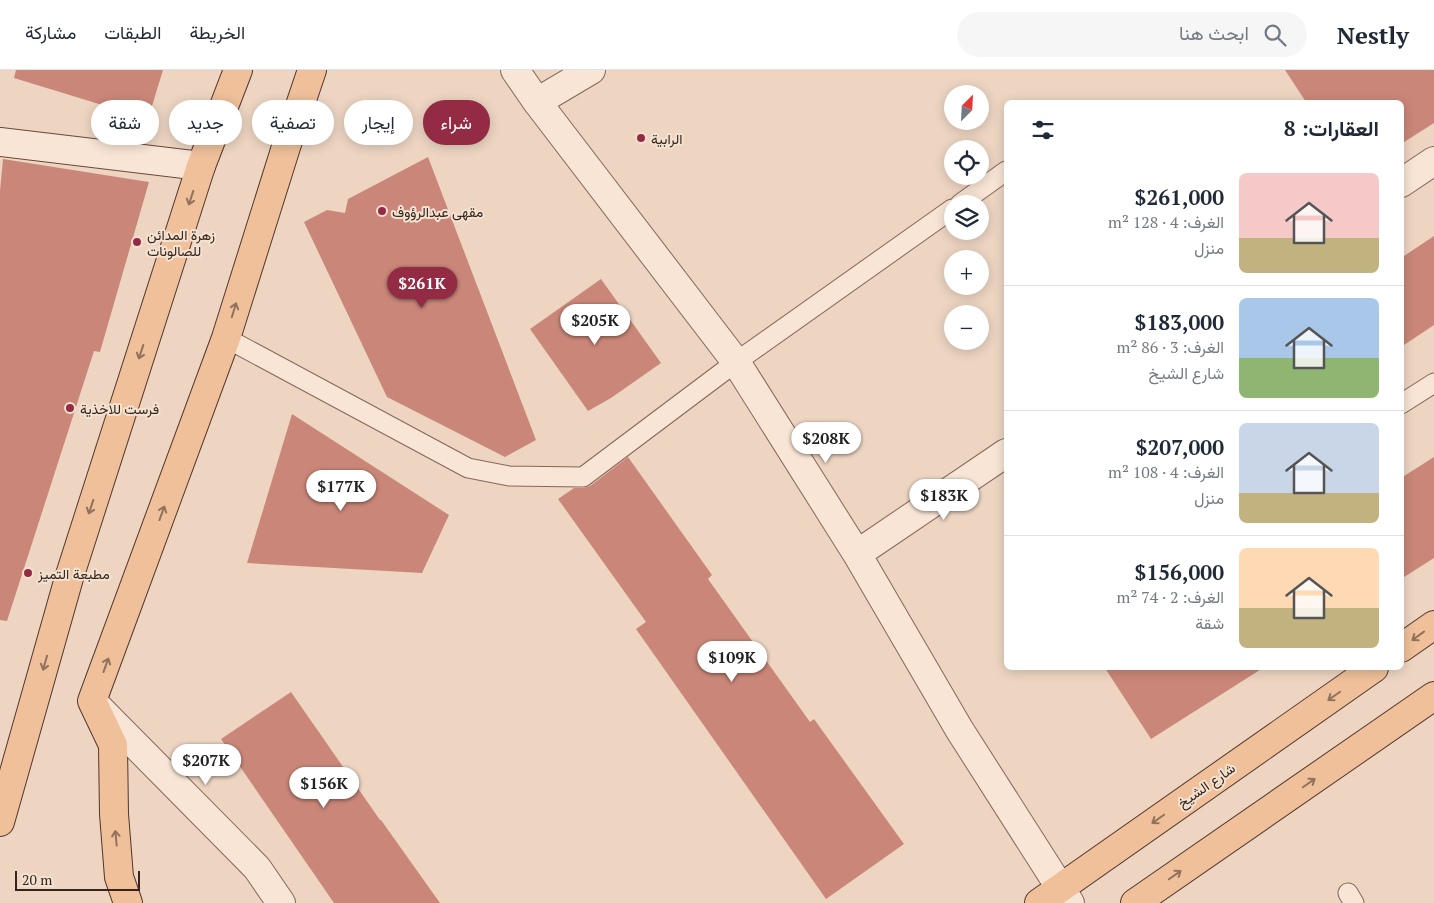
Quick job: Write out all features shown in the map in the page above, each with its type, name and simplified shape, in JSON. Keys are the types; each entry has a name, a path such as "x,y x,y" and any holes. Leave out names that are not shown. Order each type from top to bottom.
{"main road":[{"path":"0,822 69,578 201,166 238,70"},
{"path":"128,903 119,877 114,814 113,745 92,701 226,338 312,70"},
{"path":"1404,646 1434,625"},
{"name":"شارع الشيخ","path":"1057,898 1371,670"},
{"path":"1135,903 1434,696"},
{"path":"114,903 119,877"}],"street":[{"path":"515,70 537,102 736,362 857,554 1057,898"},
{"path":"537,102 591,70"},
{"path":"0,142 201,166"},
{"path":"1404,181 1434,161"},
{"path":"857,554 1004,454"},
{"path":"92,701 257,868 281,903"}],"lane":[{"path":"973,195 1004,172"},
{"path":"226,338 468,468 509,476 583,477 736,362 944,215"},
{"path":"1404,402 1434,384"}],"building":[{"path":"16,70 163,70 154,100 91,100 91,102 14,78"},
{"path":"1285,70 1434,70 1434,123 1404,142 1404,100 1305,100"},
{"path":"428,157 536,440 505,457 387,397 304,222 327,210 345,213 348,199"},
{"path":"3,159 149,182 100,352 94,351 7,621 0,620 0,191"},
{"path":"1434,236 1434,325 1404,345 1404,256"},
{"path":"601,279 661,363 611,398 588,411 530,329"},
{"path":"292,414 449,515 422,573 247,563"},
{"path":"628,457 712,575 708,579 810,722 814,719 904,844 826,899 636,629 646,622 558,499 574,488 590,486"},
{"path":"1434,457 1434,558 1404,577 1404,476"},
{"path":"1106,670 1260,670 1151,739"},
{"path":"291,692 440,903 334,903 221,739"}],"place":[{"name":"الرابية","path":"641,138"},
{"name":"مقهى عبدالرؤوف","path":"382,211"},
{"name":"زهرة المدائن للصالونات","path":"137,242"},
{"name":"فرست للاخذية","path":"70,408"},
{"name":"مطبعة التميز","path":"28,573"}]}
